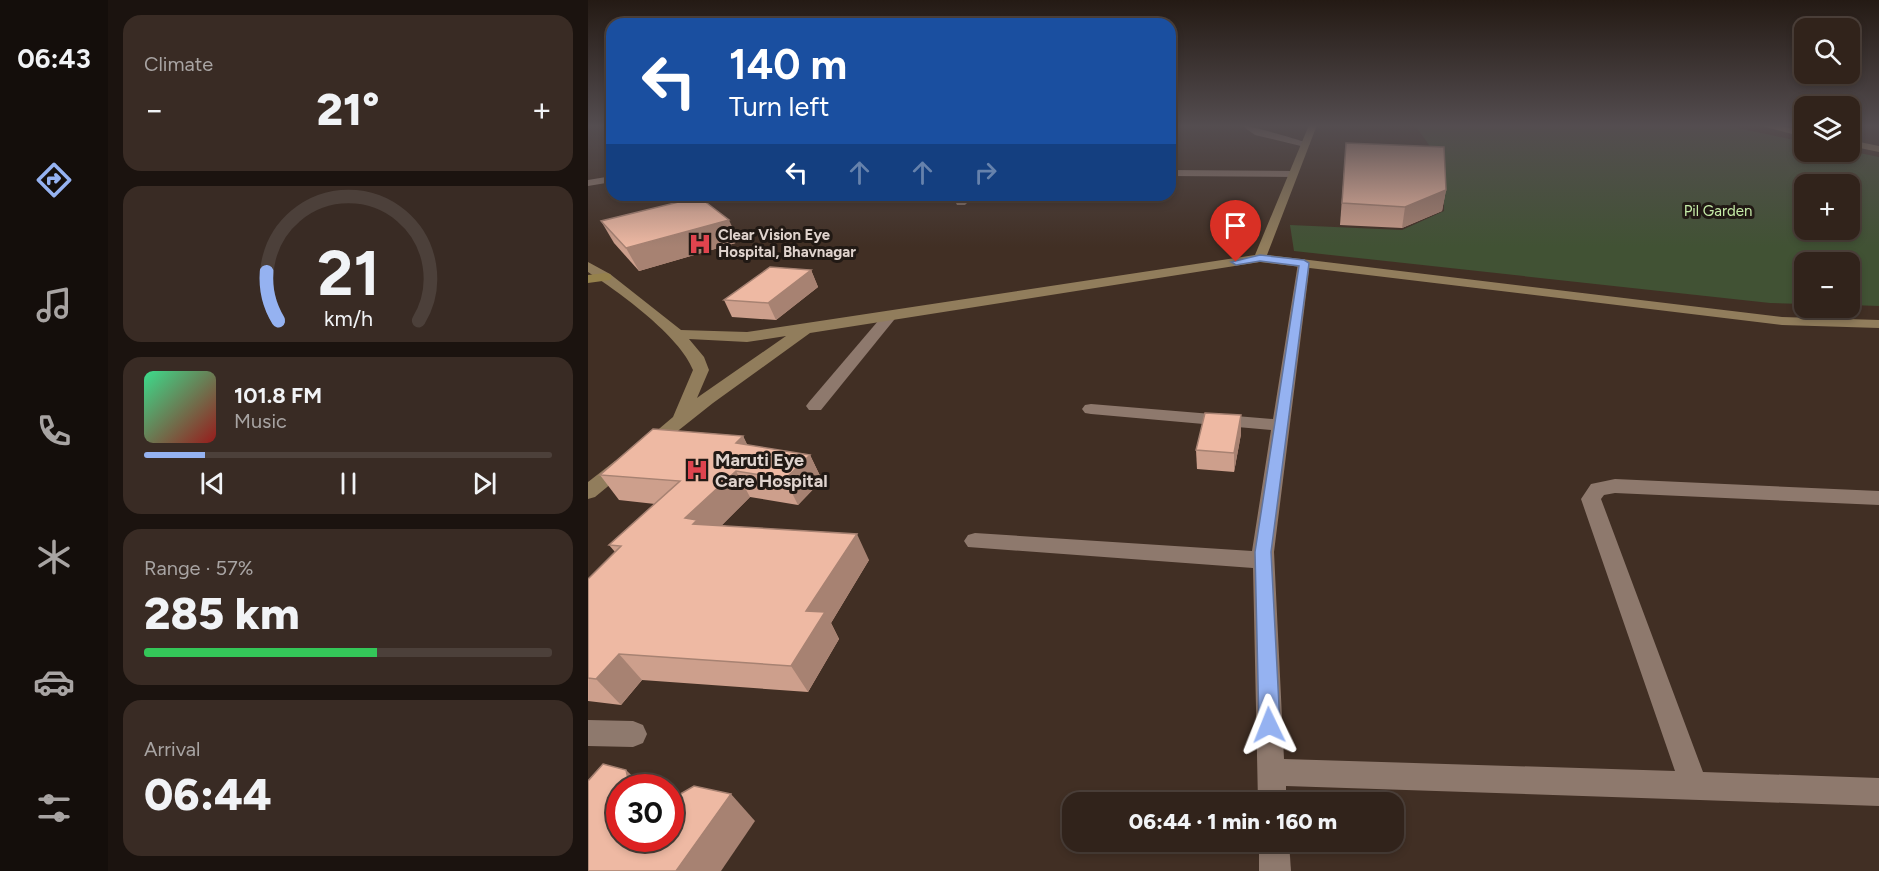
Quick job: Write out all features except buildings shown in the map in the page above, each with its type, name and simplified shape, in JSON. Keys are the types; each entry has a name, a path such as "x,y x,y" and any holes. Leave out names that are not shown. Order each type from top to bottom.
{"main road":[{"path":"1260,258 1296,166"},
{"path":"677,334 747,337 889,317 1260,258 1782,321 1879,324"},
{"path":"588,266 677,334 696,357 701,370 680,420"},
{"path":"588,279 605,277"},
{"path":"588,492 680,420 806,329"}],"street":[{"path":"1176,173 1293,174"},
{"path":"588,183 606,181"},
{"path":"1272,792 1263,560 1304,263"},
{"path":"815,406 889,317"},
{"path":"1091,409 1281,425"},
{"path":"1694,786 1591,499 1598,489 1615,486 1879,498"},
{"path":"975,541 1263,560"},
{"path":"588,733 633,734"},
{"path":"1271,772 1879,792"},
{"path":"1274,852 1275,871"}],"green space":[{"name":"Pil Garden","path":"1443,166 1879,166 1879,306 1860,305 1860,252 1794,252 1794,304 1770,303 1294,251 1290,225 1402,230 1444,211"}],"place":[{"name":"Clear Vision Eye Hospital, Bhavnagar","path":"700,244"},
{"name":"Maruti Eye Care Hospital","path":"697,470"}],"route":[{"path":"1236,262 1260,258 1304,263 1263,552 1269,725"}]}
